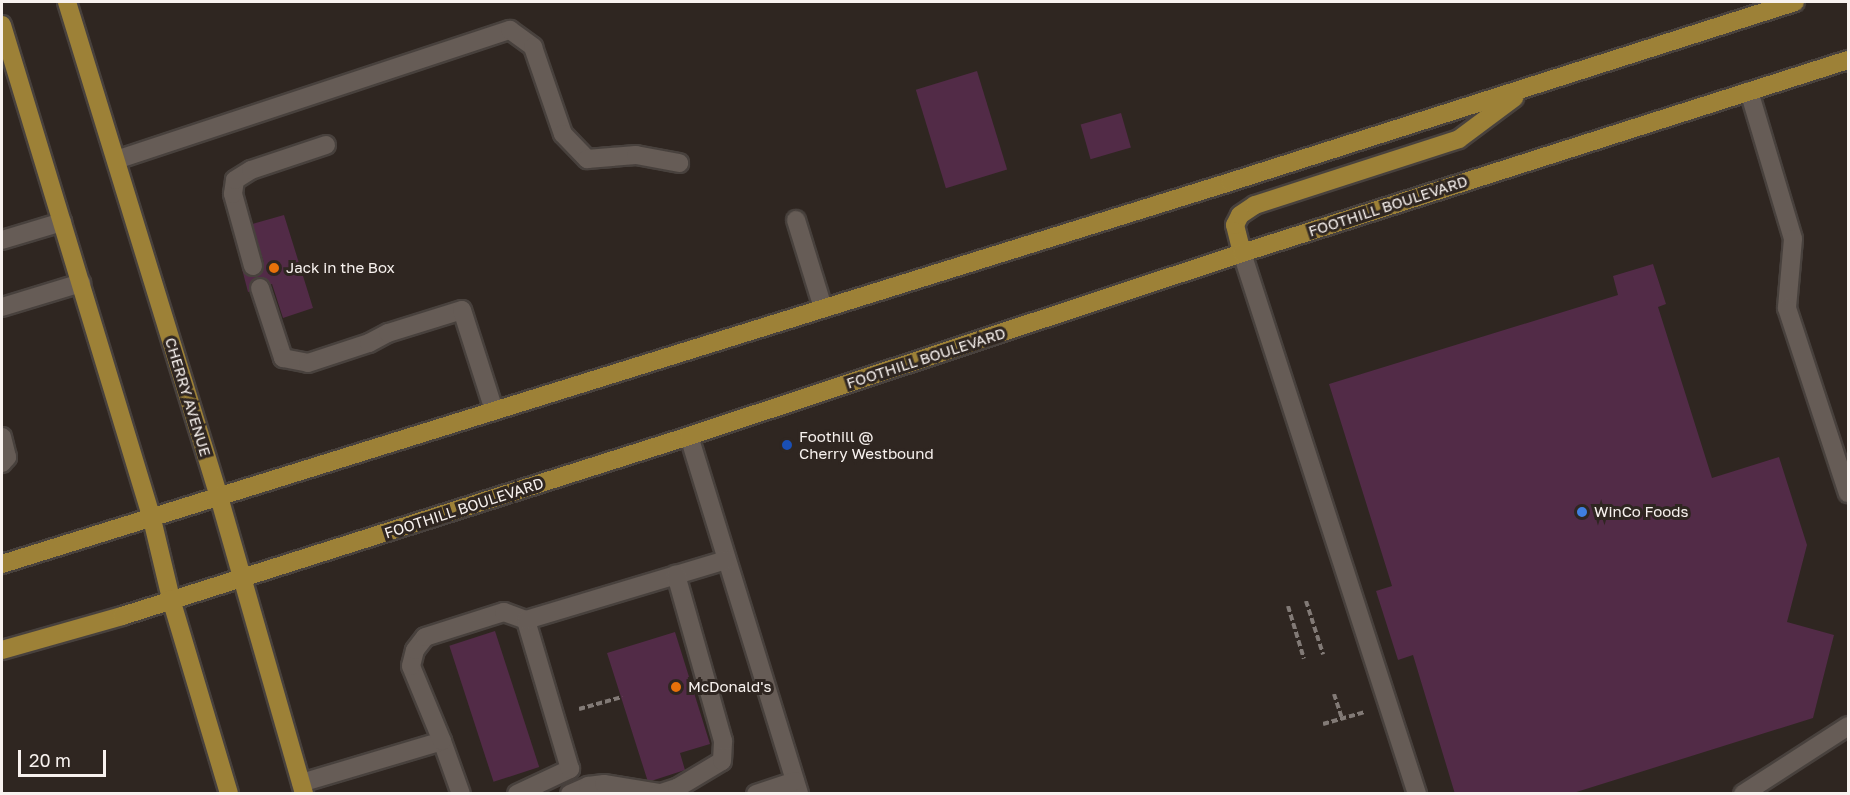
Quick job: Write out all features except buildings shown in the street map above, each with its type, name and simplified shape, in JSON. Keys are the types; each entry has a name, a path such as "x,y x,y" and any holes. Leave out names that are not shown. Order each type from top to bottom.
{"main road":[{"name":"CHERRY AVENUE","path":"67,2 219,497 302,788"},
{"path":"2,564 1525,89 1795,2"},
{"path":"2,25 152,519 171,599 230,794"},
{"name":"FOOTHILL BOULEVARD","path":"2,650 241,579 689,436 1242,253 1848,60"},
{"path":"1242,253 1234,225 1240,215 1255,205 1459,139 1525,89"}],"lane":[{"path":"116,160 510,30 533,47 563,134 587,159 636,155 679,163"},
{"path":"1749,91 1793,239 1787,308 1848,493"},
{"path":"253,266 233,194 235,180 251,170 327,145"},
{"path":"796,220 823,308"},
{"path":"2,240 62,222"},
{"path":"1242,253 1417,794"},
{"path":"2,307 81,283"},
{"path":"260,288 283,358 308,363 369,343 388,333 462,310 494,410"},
{"path":"689,436 797,787 756,794"},
{"path":"2,437 7,457 2,463"},
{"path":"461,794 411,666 415,650 425,637 504,612 526,620 726,560"},
{"path":"570,794 588,786 604,784 659,793 678,788 722,761 723,741 676,575"},
{"path":"517,794 570,769 526,620"},
{"path":"1743,794 1848,726"},
{"path":"302,788 442,741"}],"path":[{"path":"1306,602 1323,654"},
{"path":"1288,606 1304,659"},
{"path":"1334,694 1342,718"},
{"path":"579,710 622,697"}],"place":[{"name":"Jack in the Box","path":"274,268"},
{"name":"Foothill @ Cherry Westbound","path":"787,445"},
{"name":"WinCo Foods","path":"1582,512"},
{"name":"McDonald's","path":"676,687"}]}
